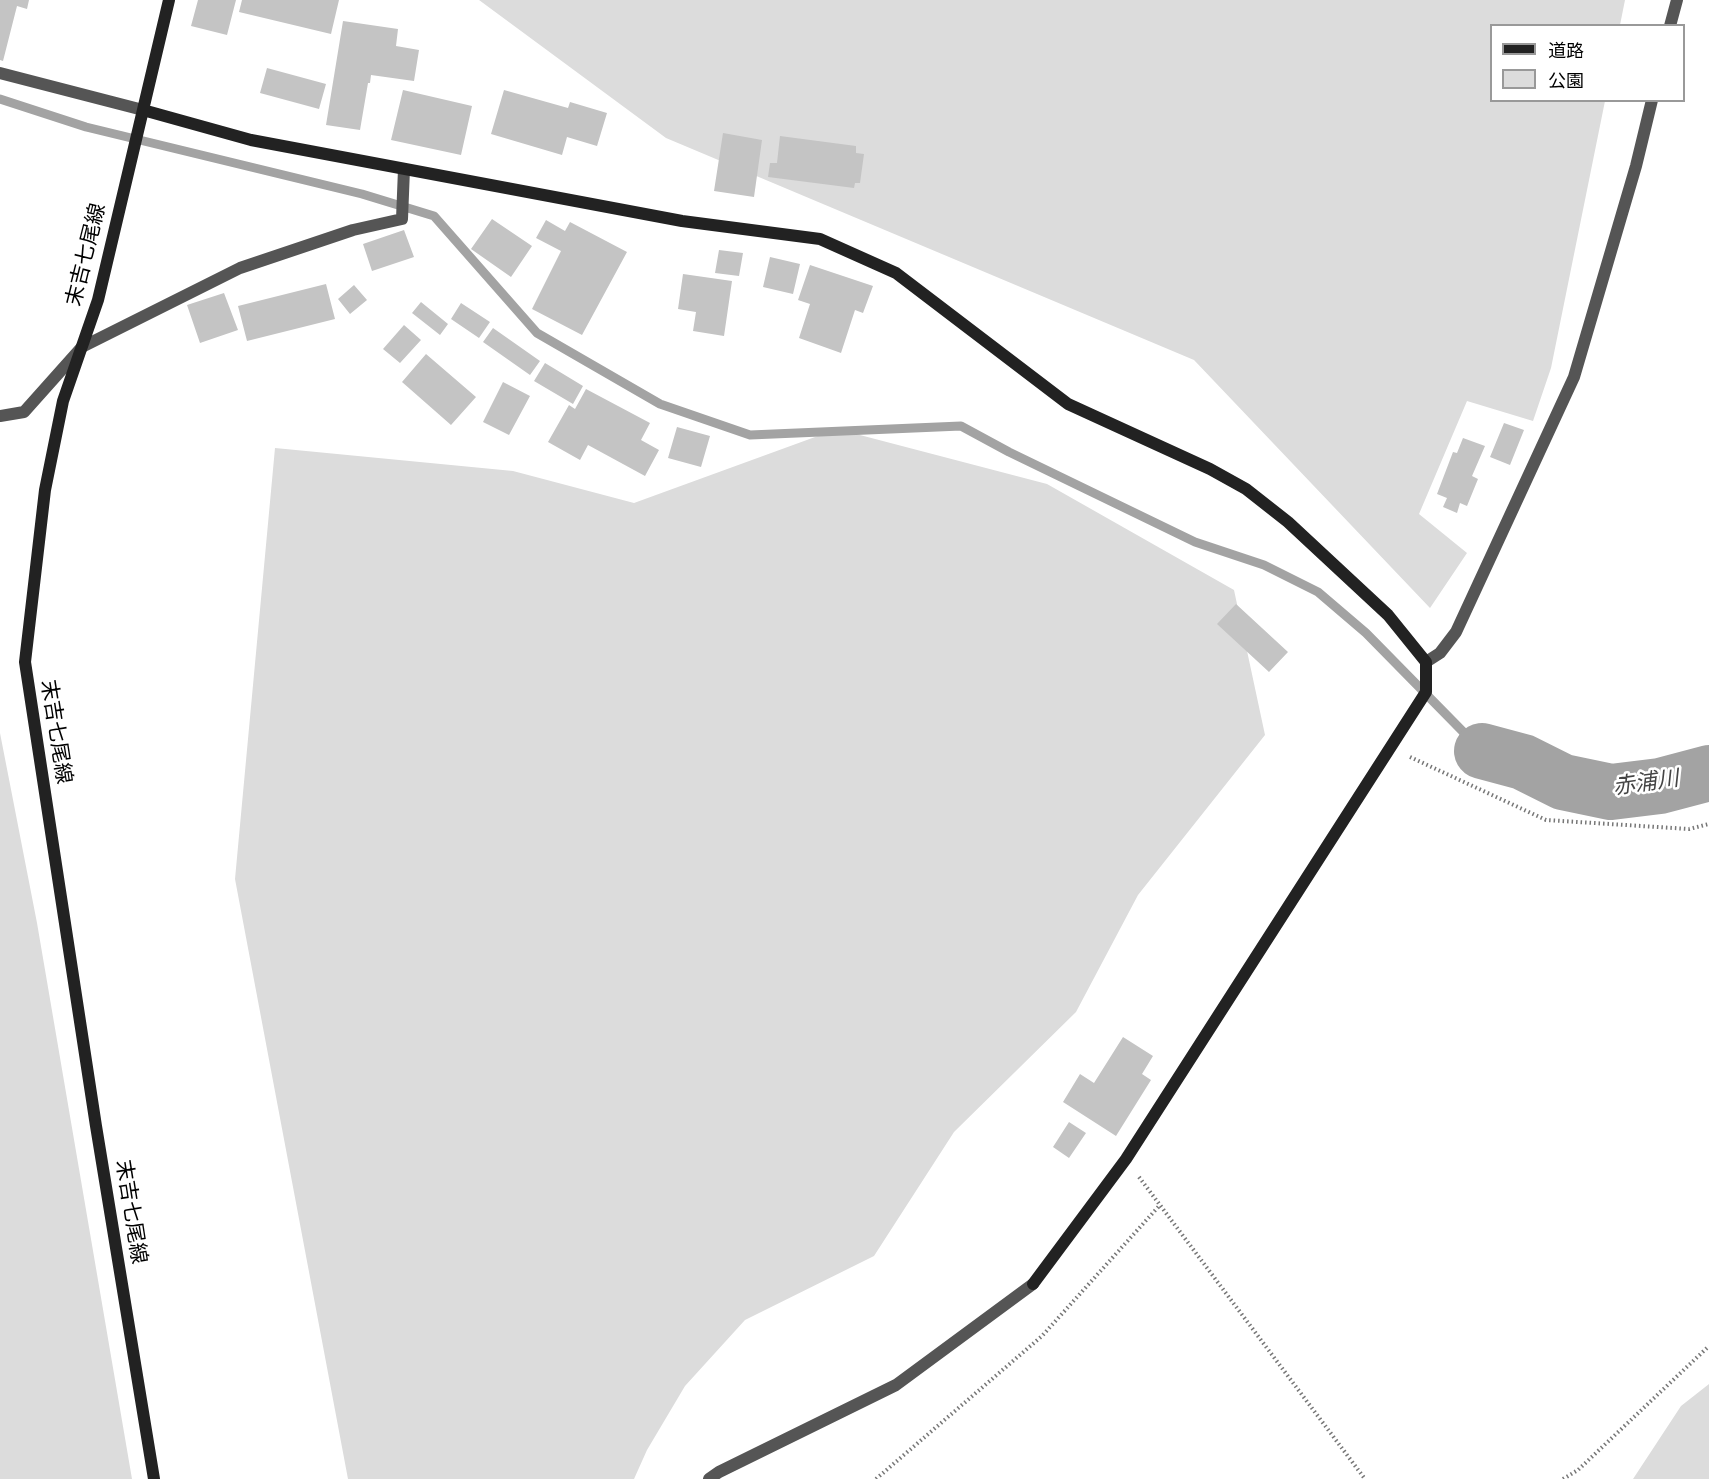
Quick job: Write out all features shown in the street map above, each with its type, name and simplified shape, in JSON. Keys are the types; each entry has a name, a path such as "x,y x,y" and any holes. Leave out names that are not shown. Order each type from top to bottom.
{"street":[{"name":"末吉七尾線","path":"154,1479 96,1126 25,662 45,490 63,401 98,300 169,0"},
{"path":"1671,24 1677,0"},
{"path":"0,73 251,140 682,222 820,239 896,273 1068,404 1210,468 1246,489 1288,522 1388,615 1426,662 1426,692 1126,1159 1033,1284 896,1385 709,1479"},
{"path":"1426,662 1440,653 1456,632 1574,377 1636,166 1652,102"},
{"path":"0,416 24,412 82,347 240,268 353,230 402,219 404,169"}],"path":[{"path":"1390,748 1546,820 1689,829 1709,824"},
{"path":"1126,1159 1365,1479"},
{"path":"876,1479 1042,1336 1160,1205"},
{"path":"1563,1479 1578,1470 1709,1346"}],"green space":[{"path":"479,0 1625,0 1620,24 1490,24 1490,102 1605,102 1551,368 1533,421 1467,401 1419,514 1467,553 1430,608 1194,360 666,138"},
{"path":"837,429 1047,484 1234,590 1265,735 1138,895 1076,1012 954,1132 874,1256 745,1320 685,1386 647,1450 634,1479 348,1479 235,879 275,448 513,471 634,503"},
{"path":"0,733 37,923 132,1479 0,1479"},
{"path":"1709,1384 1709,1479 1633,1479 1681,1406"}],"building":[{"path":"0,0 29,0 27,9 17,6 3,61 0,60"},
{"path":"198,0 236,0 227,35 191,26"},
{"path":"242,0 339,0 331,34 239,12"},
{"path":"343,21 398,29 396,46 419,50 414,81 371,75 360,130 326,125"},
{"path":"267,68 326,84 319,109 260,93"},
{"path":"403,90 472,106 461,155 391,140"},
{"path":"504,90 568,108 570,102 607,113 597,146 567,137 562,155 491,134"},
{"path":"723,133 762,140 754,197 714,191"},
{"path":"780,136 856,146 856,153 864,154 860,183 855,183 854,188 768,177 770,163 777,163"},
{"path":"492,219 532,246 511,277 471,249"},
{"path":"546,220 565,231 570,222 627,252 582,335 532,309 561,251 536,238"},
{"path":"404,230 414,257 372,271 363,244"},
{"path":"719,250 743,253 739,276 715,273"},
{"path":"770,257 800,264 793,294 763,287"},
{"path":"810,265 873,286 863,313 855,310 841,353 799,338 810,304 798,300"},
{"path":"683,274 732,281 724,336 693,331 696,312 678,309"},
{"path":"326,284 335,319 247,341 238,306"},
{"path":"354,285 367,300 350,314 338,299"},
{"path":"224,293 238,330 200,343 187,305"},
{"path":"421,302 448,324 440,335 412,313"},
{"path":"461,303 490,322 479,338 451,319"},
{"path":"404,325 421,340 400,363 383,349"},
{"path":"493,328 540,361 530,375 483,342"},
{"path":"426,354 476,397 451,425 402,382"},
{"path":"545,363 583,386 573,404 534,381"},
{"path":"503,382 530,396 509,435 483,422"},
{"path":"586,389 650,423 641,440 659,450 645,476 588,445 580,460 548,442 569,405 575,409"},
{"path":"1504,423 1524,430 1510,465 1490,457"},
{"path":"677,427 710,436 701,467 668,458"},
{"path":"1463,438 1485,446 1472,476 1478,479 1467,506 1460,503 1457,513 1443,507 1447,498 1437,494 1453,452 1457,453"},
{"path":"1236,604 1288,652 1269,672 1217,624"},
{"path":"1123,1037 1153,1056 1142,1074 1151,1080 1116,1136 1063,1102 1080,1074 1094,1083"},
{"path":"1069,1122 1086,1133 1069,1158 1053,1147"}],"waterway":[{"path":"0,99 86,127 362,194 434,216 537,333 660,404 750,435 961,426 1009,452 1195,542 1264,565 1318,592 1366,633 1482,751"},
{"name":"赤浦川","path":"1482,751 1523,762 1563,782 1611,792 1660,786 1709,773"}]}
